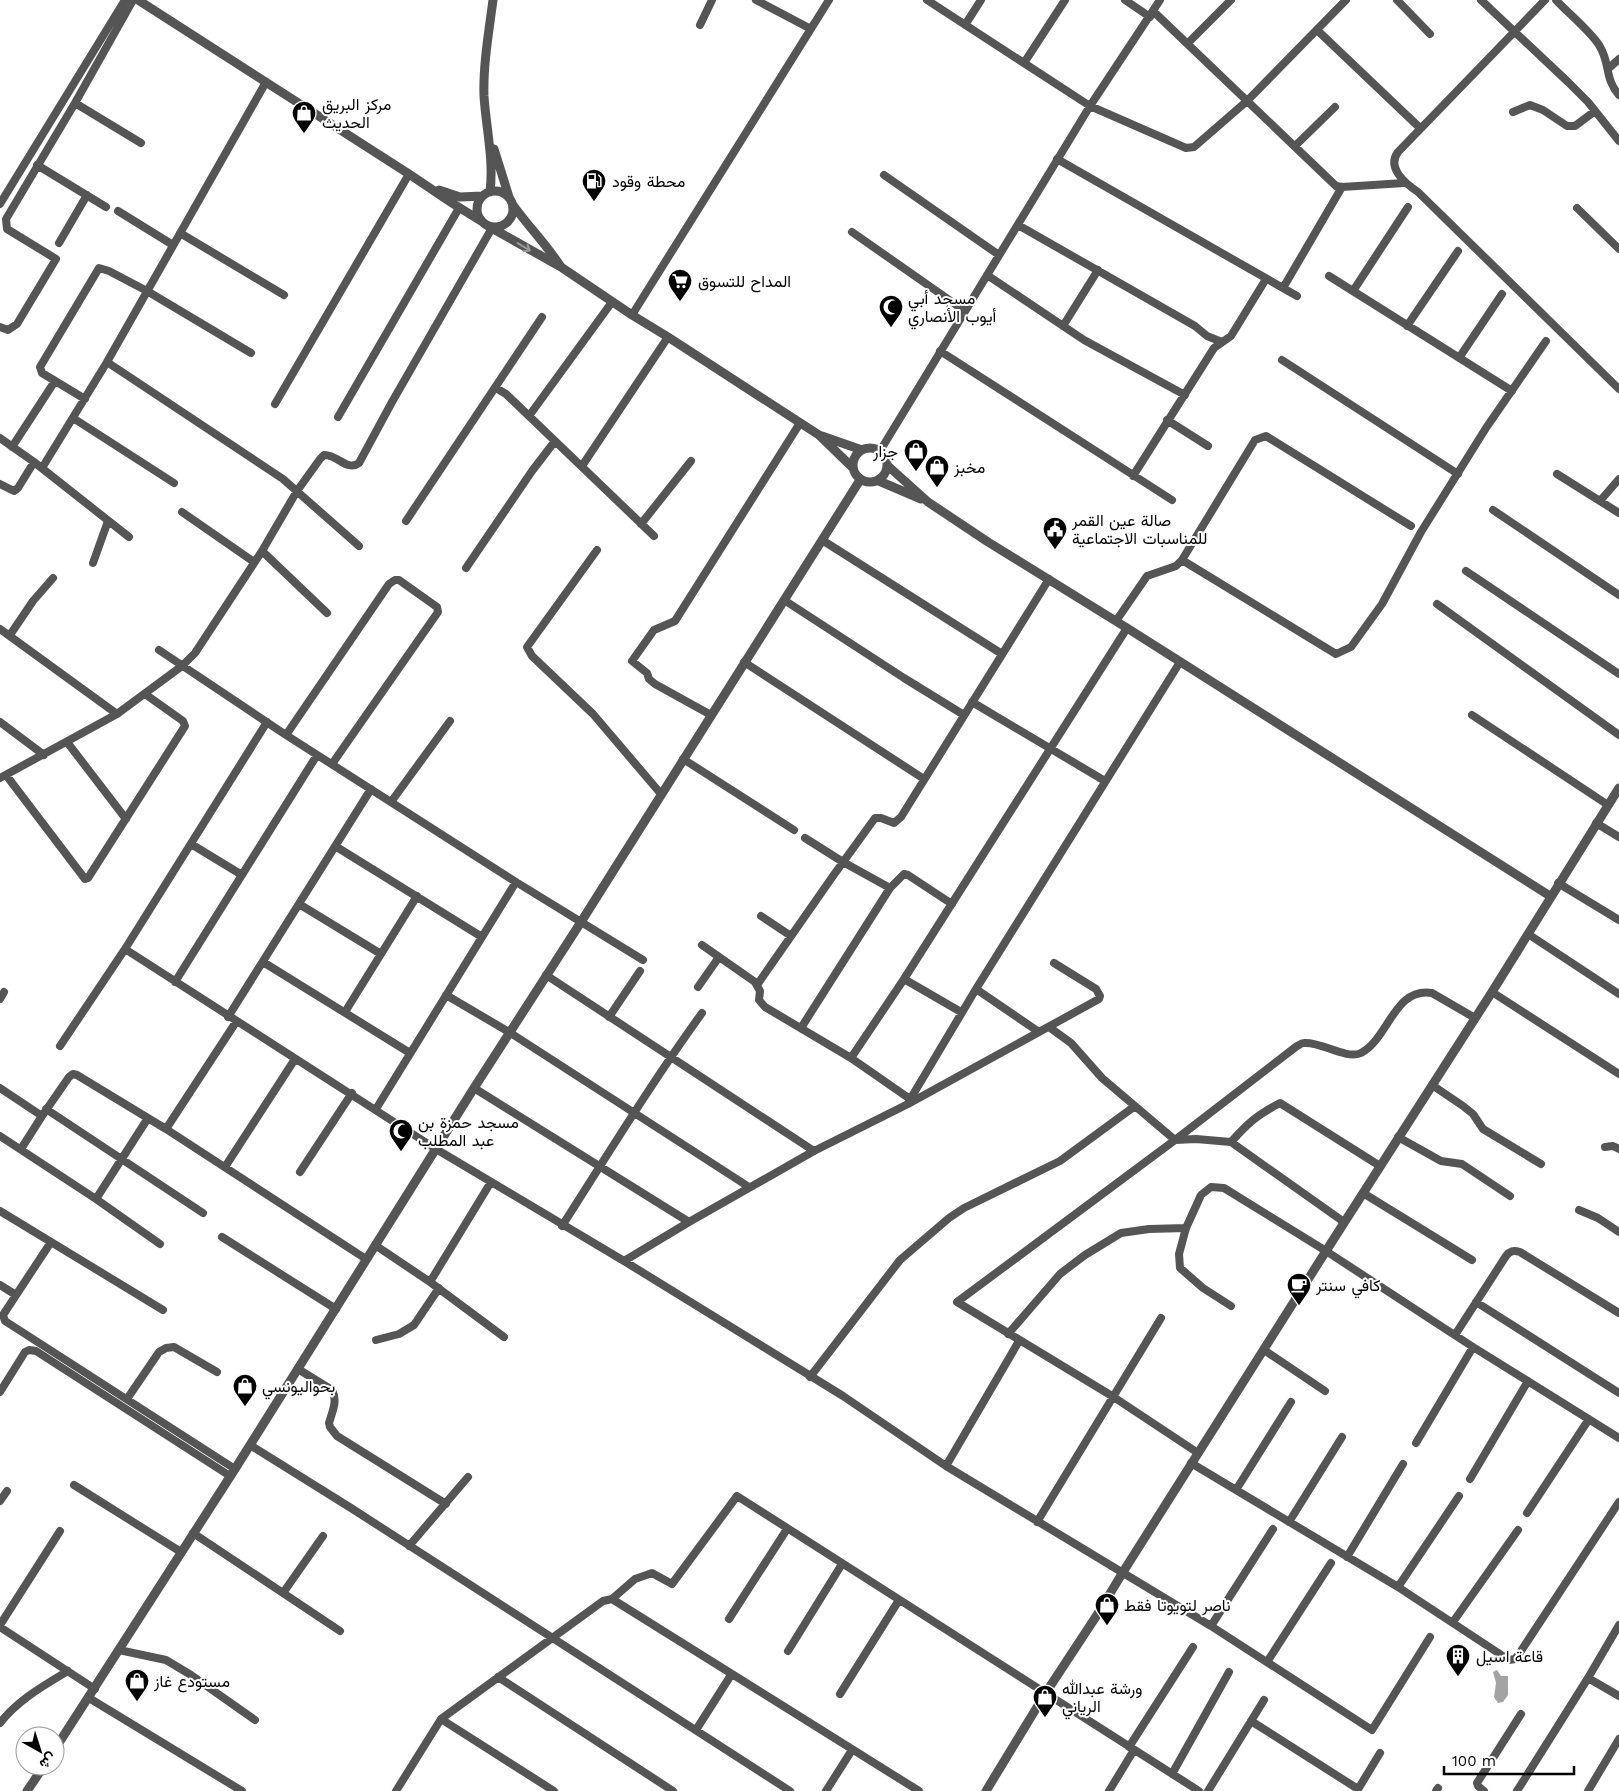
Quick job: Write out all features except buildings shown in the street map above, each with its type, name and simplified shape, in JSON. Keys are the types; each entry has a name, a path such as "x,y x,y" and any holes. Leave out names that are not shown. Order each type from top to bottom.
{"street":[{"path":"0,204 125,0"},
{"path":"0,327 8,330 17,324 56,259 7,229 6,219 133,0"},
{"path":"138,0 459,208 561,267 612,302 819,435 853,468 860,480 873,483 879,481 884,477 888,466 887,460 880,451 869,448 862,450 855,457 853,468"},
{"path":"487,225 477,208 486,194 492,175 484,75 493,0"},
{"path":"700,25 712,0"},
{"path":"756,0 811,29"},
{"path":"632,315 829,0"},
{"path":"926,0 1090,106 1186,148 1194,148 1247,101 1346,0"},
{"path":"965,25 981,0"},
{"path":"1024,63 1065,0"},
{"path":"1126,0 1152,14 1188,43 1336,186 1404,183"},
{"path":"880,451 1090,106 1160,0"},
{"path":"1188,43 1231,0"},
{"path":"1397,0 1430,34"},
{"path":"1482,0 1568,82 1619,141"},
{"path":"1545,0 1420,128 1395,156 1394,164 1404,183 1418,192 1619,389"},
{"path":"1556,0 1598,45 1608,68 1608,77 1611,85 1619,95"},
{"path":"1317,30 1420,128"},
{"path":"1608,68 1619,58"},
{"path":"42,468 108,362 266,82"},
{"path":"75,103 142,143"},
{"path":"1513,112 1530,105 1543,110 1567,126 1575,126 1595,111"},
{"path":"1295,146 1335,107"},
{"path":"487,225 500,227 512,217 511,201 489,135"},
{"path":"1057,160 1297,296"},
{"path":"37,165 106,207"},
{"path":"275,404 409,174"},
{"path":"884,175 999,255"},
{"path":"426,185 460,197 502,192 511,201 527,225 552,253 561,267"},
{"path":"1283,288 1342,187"},
{"path":"59,243 87,195"},
{"path":"1353,291 1408,207"},
{"path":"338,417 459,208"},
{"path":"1576,208 1619,249"},
{"path":"118,211 173,245"},
{"path":"145,694 183,720 185,726 90,876 86,879 3,777 116,714 182,666 195,653 262,551 297,491 324,455 333,456 349,466 355,466 359,463 487,225"},
{"path":"1018,225 1195,326 1207,336 1222,342"},
{"path":"852,232 965,311"},
{"path":"180,233 284,294"},
{"path":"1407,326 1458,251"},
{"path":"85,399 42,373 40,367 99,268 147,291 251,353"},
{"path":"1063,326 1098,270"},
{"path":"987,274 1084,340 1184,395"},
{"path":"1328,276 1512,391"},
{"path":"1133,476 1214,348 1231,336 1266,278"},
{"path":"1459,358 1502,294"},
{"path":"529,416 612,302"},
{"path":"406,521 542,317"},
{"path":"582,466 668,337"},
{"path":"1182,560 1336,654 1351,647 1377,611 1421,532 1546,341"},
{"path":"940,351 1172,500"},
{"path":"1282,360 1458,474"},
{"path":"108,362 283,479 359,546"},
{"path":"12,447 55,381"},
{"path":"496,388 506,394 654,536"},
{"path":"73,418 174,483"},
{"path":"1167,420 1208,446"},
{"path":"711,715 655,684 649,679 647,673 632,661 654,630 675,621 800,423"},
{"path":"819,435 862,450"},
{"path":"1116,621 1147,576 1176,566 1182,560 1255,440 1266,436 1410,526"},
{"path":"0,438 42,468 129,537"},
{"path":"466,568 532,471 555,441"},
{"path":"641,524 691,461"},
{"path":"0,484 10,491 14,491 18,488 34,462"},
{"path":"888,466 928,502 988,542 1550,896"},
{"path":"1557,474 1619,513"},
{"path":"1600,501 1619,479"},
{"path":"65,1734 90,1698 509,1032 581,922 860,480"},
{"path":"879,481 928,502"},
{"path":"1493,510 1619,595"},
{"path":"182,512 254,562"},
{"path":"93,562 108,520"},
{"path":"822,540 1002,654"},
{"path":"596,550 527,647 532,656 593,714 661,794"},
{"path":"262,551 327,613"},
{"path":"1466,571 1619,674"},
{"path":"10,635 33,601 53,578"},
{"path":"286,735 389,584 400,580 437,607 438,612 332,764"},
{"path":"757,985 875,818 881,818 894,823 898,820 1049,580"},
{"path":"784,600 964,715"},
{"path":"1437,604 1619,734"},
{"path":"851,1058 904,979 1127,628"},
{"path":"0,629 116,714"},
{"path":"159,650 317,755 516,882 643,960"},
{"path":"744,662 924,779"},
{"path":"909,1101 976,988 1180,662"},
{"path":"972,702 1105,781"},
{"path":"1472,715 1608,805"},
{"path":"391,802 450,721"},
{"path":"0,722 44,755"},
{"path":"60,1046 126,949 267,722"},
{"path":"67,742 126,819"},
{"path":"175,982 317,755"},
{"path":"683,759 794,830"},
{"path":"986,1791 1045,1694 1492,992 1558,883 1619,788"},
{"path":"228,1017 371,789"},
{"path":"1596,823 1619,837"},
{"path":"805,838 890,888"},
{"path":"191,844 242,875"},
{"path":"335,846 482,937"},
{"path":"801,1028 890,888 904,874 952,904"},
{"path":"376,1109 516,882"},
{"path":"1558,883 1619,920"},
{"path":"345,1012 417,896"},
{"path":"299,904 381,954"},
{"path":"761,916 791,936"},
{"path":"1528,934 1619,994"},
{"path":"702,945 755,982 760,992 759,1000 761,1004 851,1058 909,1101"},
{"path":"126,949 228,1017 352,1093 436,1149 562,1226 624,1261 843,1396 946,1466 1211,1626 1372,1730 1430,1638"},
{"path":"698,987 719,957"},
{"path":"263,962 410,1053"},
{"path":"624,1261 749,1187 1039,1032 1095,1001 1100,996 1092,986 1054,963"},
{"path":"609,1016 640,971"},
{"path":"546,975 814,1151"},
{"path":"904,979 962,1012"},
{"path":"976,988 1039,1032"},
{"path":"1198,1453 1112,1396 957,1302 1304,1042 1345,1053 1358,1054 1369,1047 1404,1001 1413,994 1426,992 1432,993 1475,1018"},
{"path":"1492,992 1619,1074"},
{"path":"446,995 509,1032 749,1187"},
{"path":"562,1226 670,1057 702,1013"},
{"path":"166,1129 236,1022"},
{"path":"1048,1027 1071,1043 1102,1078 1174,1140 1196,1139 1231,1142 1344,1222"},
{"path":"225,1167 295,1058"},
{"path":"21,1149 69,1076 72,1074 76,1075 166,1129 366,1259"},
{"path":"1432,1085 1473,1114 1483,1129 1541,1164"},
{"path":"0,1088 122,1159 204,1213"},
{"path":"474,1088 689,1222"},
{"path":"300,1172 352,1093"},
{"path":"1231,1142 1247,1123 1280,1103 1380,1166"},
{"path":"810,1377 900,1260 949,1218 964,1208 1060,1161 1135,1106"},
{"path":"96,1199 148,1118"},
{"path":"0,1136 160,1244"},
{"path":"1398,1137 1441,1161 1462,1164 1510,1196"},
{"path":"1605,1147 1613,1146 1619,1149"},
{"path":"430,1282 491,1182"},
{"path":"1231,1306 1203,1288 1180,1268 1179,1254 1186,1228 1201,1195 1210,1187 1224,1188 1619,1438"},
{"path":"1363,1193 1472,1260"},
{"path":"1579,1210 1598,1218 1619,1232"},
{"path":"0,1211 163,1310"},
{"path":"1008,1334 1060,1274 1085,1255 1114,1237 1121,1233 1149,1229 1186,1228"},
{"path":"222,1237 336,1309"},
{"path":"51,1242 2,1315 5,1321 127,1399 233,1472"},
{"path":"375,1245 439,1288 504,1337"},
{"path":"1455,1335 1506,1256 1514,1251 1520,1252 1619,1313"},
{"path":"0,1285 16,1295"},
{"path":"376,1340 400,1334 414,1325 439,1288"},
{"path":"1476,1302 1619,1393"},
{"path":"1037,1522 1161,1318"},
{"path":"946,1466 1020,1341"},
{"path":"127,1399 159,1352 166,1348 174,1347 217,1372"},
{"path":"1416,1443 1473,1347"},
{"path":"0,1392 25,1352 29,1350 36,1351 233,1472"},
{"path":"1264,1350 1325,1391"},
{"path":"298,1369 332,1390 336,1399 329,1424 337,1436 446,1504"},
{"path":"1470,1479 1528,1381"},
{"path":"1236,1490 1291,1402"},
{"path":"1527,1513 1589,1419"},
{"path":"1289,1522 1342,1437"},
{"path":"250,1445 790,1791"},
{"path":"1192,1463 1398,1587 1509,1660 1515,1659 1619,1502"},
{"path":"1347,1557 1403,1464"},
{"path":"409,1546 468,1477"},
{"path":"74,1484 182,1552"},
{"path":"0,1501 6,1491"},
{"path":"396,1791 441,1719 603,1601 612,1599 635,1579 652,1573 672,1584 737,1496 1195,1790"},
{"path":"1398,1587 1459,1496"},
{"path":"729,1618 787,1529"},
{"path":"1211,1626 1273,1529"},
{"path":"1453,1622 1518,1530"},
{"path":"60,1531 0,1626 95,1689"},
{"path":"193,1533 340,1631"},
{"path":"283,1593 323,1536"},
{"path":"1267,1662 1331,1563"},
{"path":"788,1652 842,1564"},
{"path":"612,1599 919,1791"},
{"path":"840,1694 899,1600"},
{"path":"1517,1791 1619,1625"},
{"path":"1109,1791 1132,1748 1193,1647"},
{"path":"119,1650 166,1660 191,1675 255,1720"},
{"path":"0,1723 37,1689 68,1671"},
{"path":"1172,1774 1229,1672"},
{"path":"696,1730 731,1675"},
{"path":"498,1677 674,1791"},
{"path":"1588,1678 1619,1696"},
{"path":"90,1698 238,1790"},
{"path":"1208,1791 1264,1700"},
{"path":"1484,1791 1478,1786 1477,1782 1521,1714"},
{"path":"441,1719 554,1791"},
{"path":"1251,1721 1358,1790 1380,1753"},
{"path":"1588,1791 1619,1739"},
{"path":"826,1791 852,1750"},
{"path":"27,1791 37,1776"}],"shaded area":[{"path":"1497,1670 1501,1676 1508,1676 1508,1695 1503,1702 1498,1703 1494,1697 1496,1683 1493,1672"}],"place":[{"name":"مركز البريق الحديث","path":"304,134"},
{"name":"محطة وقود","path":"594,202"},
{"name":"المداح للتسوق","path":"680,302"},
{"name":"مسجد أبي أيوب الأنصاري","path":"891,328"},
{"name":"جزار","path":"916,472"},
{"name":"مخبز","path":"937,488"},
{"name":"صالة عين القمر للمناسبات الاجتماعية","path":"1055,550"},
{"name":"مسجد حمزة بن عبد المطلب","path":"401,1152"},
{"name":"كافي سنتر","path":"1299,1306"},
{"name":"بحواليونسي","path":"245,1407"},
{"name":"ناصر لتويوتا فقط","path":"1107,1626"},
{"name":"قاعة اسيل","path":"1458,1677"},
{"name":"مستودع غاز","path":"137,1702"},
{"name":"ورشة عبدالله الرياني","path":"1045,1718"}]}
